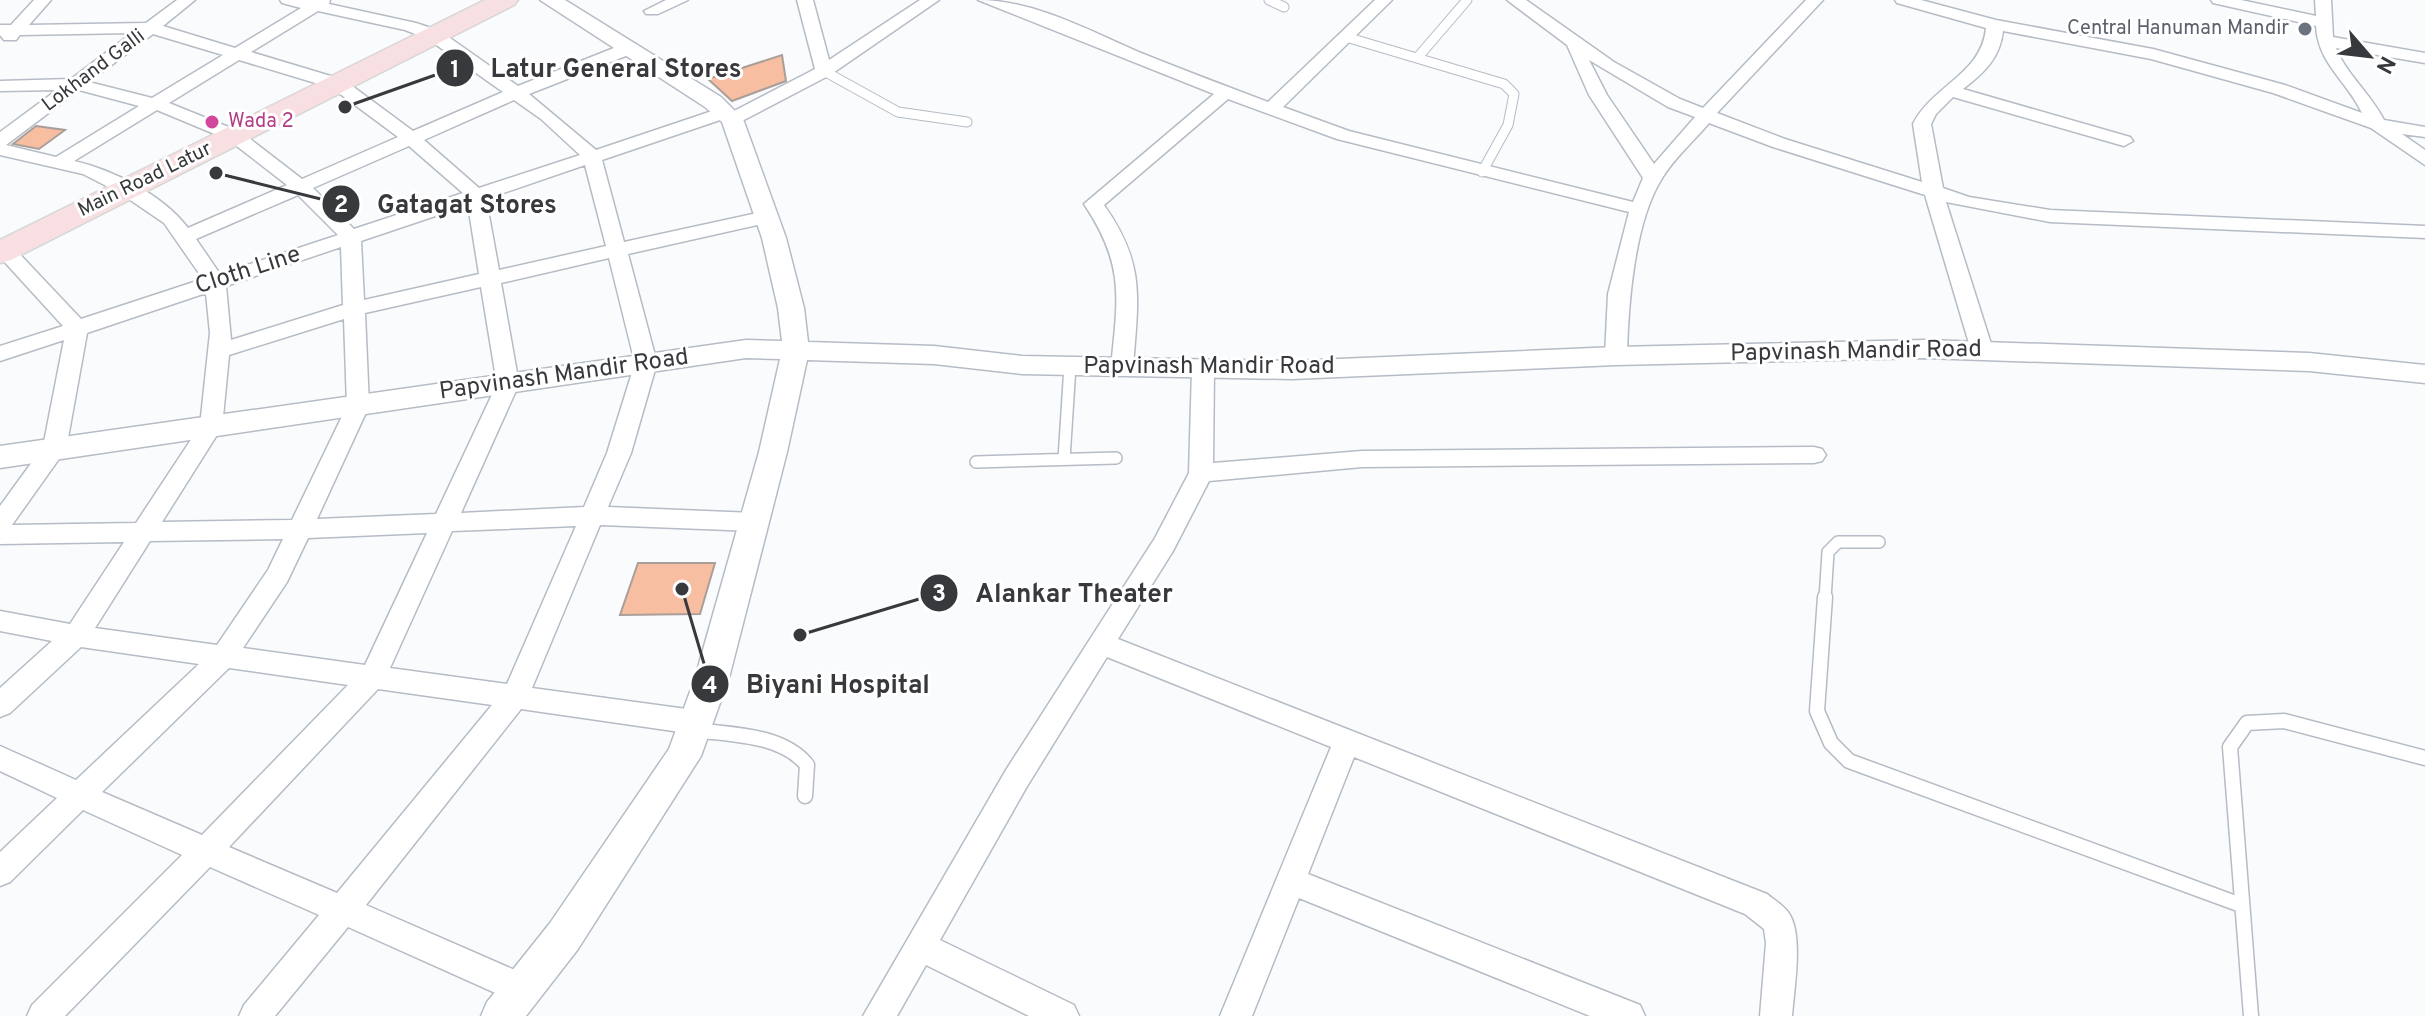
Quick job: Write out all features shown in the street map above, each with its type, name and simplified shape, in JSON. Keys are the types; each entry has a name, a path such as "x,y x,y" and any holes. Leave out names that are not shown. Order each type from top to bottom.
{"main road":[{"name":"Main Road Latur","path":"2,251 505,0"}],"street":[{"path":"0,45 8,30 43,0"},
{"name":"Lokhand Galli","path":"0,141 187,0"},
{"path":"255,1016 515,696 619,453 646,363 592,156 547,115 434,35 320,3 288,0"},
{"path":"501,1016 564,936 684,756 712,678 796,350 791,308 766,217 728,116 713,102 550,0"},
{"path":"652,11 680,0"},
{"path":"805,0 824,71"},
{"name":"Cloth Line","path":"0,354 592,156 728,116 824,71 931,0"},
{"path":"986,0 1059,24 1225,93 1343,135 1639,209"},
{"path":"1270,110 1384,0"},
{"path":"1515,0 1645,89 1705,115 1934,194 2050,216 2425,232"},
{"path":"1616,356 1618,294 1639,209 1652,178 1705,115 1815,0"},
{"path":"1903,0 1995,25 2153,54 2279,89 2377,124 2425,132"},
{"path":"2219,0 2425,58"},
{"path":"2323,0 2325,32 2332,60 2366,102 2377,124 2425,159"},
{"path":"58,163 320,3"},
{"path":"1982,350 1934,194 1922,124 1926,114 1949,90 1986,59 1995,25"},
{"path":"8,30 151,28 338,84 411,138 476,195 508,384 374,675 43,1016"},
{"path":"1575,43 1587,75 1639,152 1652,178"},
{"path":"184,237 516,93 630,48"},
{"path":"0,86 76,84 176,110 235,136 302,188 351,237 358,406 278,575 224,656 0,872"},
{"path":"1949,90 2124,141"},
{"path":"1122,367 1128,285 1124,255 1113,229 1094,204 1225,93"},
{"path":"0,149 89,170 127,189 171,219 215,281 221,333 211,427 77,635 0,705"},
{"path":"219,351 354,309 766,217"},
{"path":"0,524 54,449 77,328 2,251"},
{"name":"Papvinash Mandir Road","path":"0,457 746,349 934,355 1022,365 1292,370 1616,356 1982,350 2309,362 2425,374"},
{"path":"879,1016 1016,779 1164,544 1201,473 1203,369"},
{"path":"1201,473 1362,459 1814,455"},
{"path":"0,535 300,529 593,516 754,522"},
{"path":"0,621 77,635 515,696 693,726"},
{"path":"1101,643 1756,904 1778,922 1781,943 1776,1016"},
{"path":"1236,1016 1346,743"},
{"path":"0,758 79,796 344,908 522,989"},
{"path":"1291,881 1629,1016"},
{"path":"919,946 1063,1016"}],"lane":[{"path":"1269,0 1284,7"},
{"path":"1418,57 1467,0"},
{"path":"1346,37 1504,84 1514,94 1509,123 1482,172"},
{"path":"824,71 898,112 967,122"},
{"path":"1064,459 1070,366"},
{"path":"976,462 1116,458"},
{"path":"1879,542 1838,542 1828,552 1817,711 1823,733 1841,756 1857,766 2241,905"},
{"path":"2251,1016 2230,747 2247,723 2284,721 2425,758"},
{"path":"693,726 782,745 797,752 810,774 805,796"}],"building":[{"path":"782,55 786,81 732,101 708,79"},
{"path":"36,126 65,130 39,149 13,144"},
{"path":"638,563 715,563 700,614 620,615"}],"place":[{"name":"Central Hanuman Mandir","path":"2305,29"},
{"name":"Latur General Stores","path":"345,107"},
{"name":"Wada 2","path":"212,122"},
{"name":"Gatagat Stores","path":"216,173"},
{"name":"Biyani Hospital","path":"682,589"},
{"name":"Alankar Theater","path":"800,635"}]}
